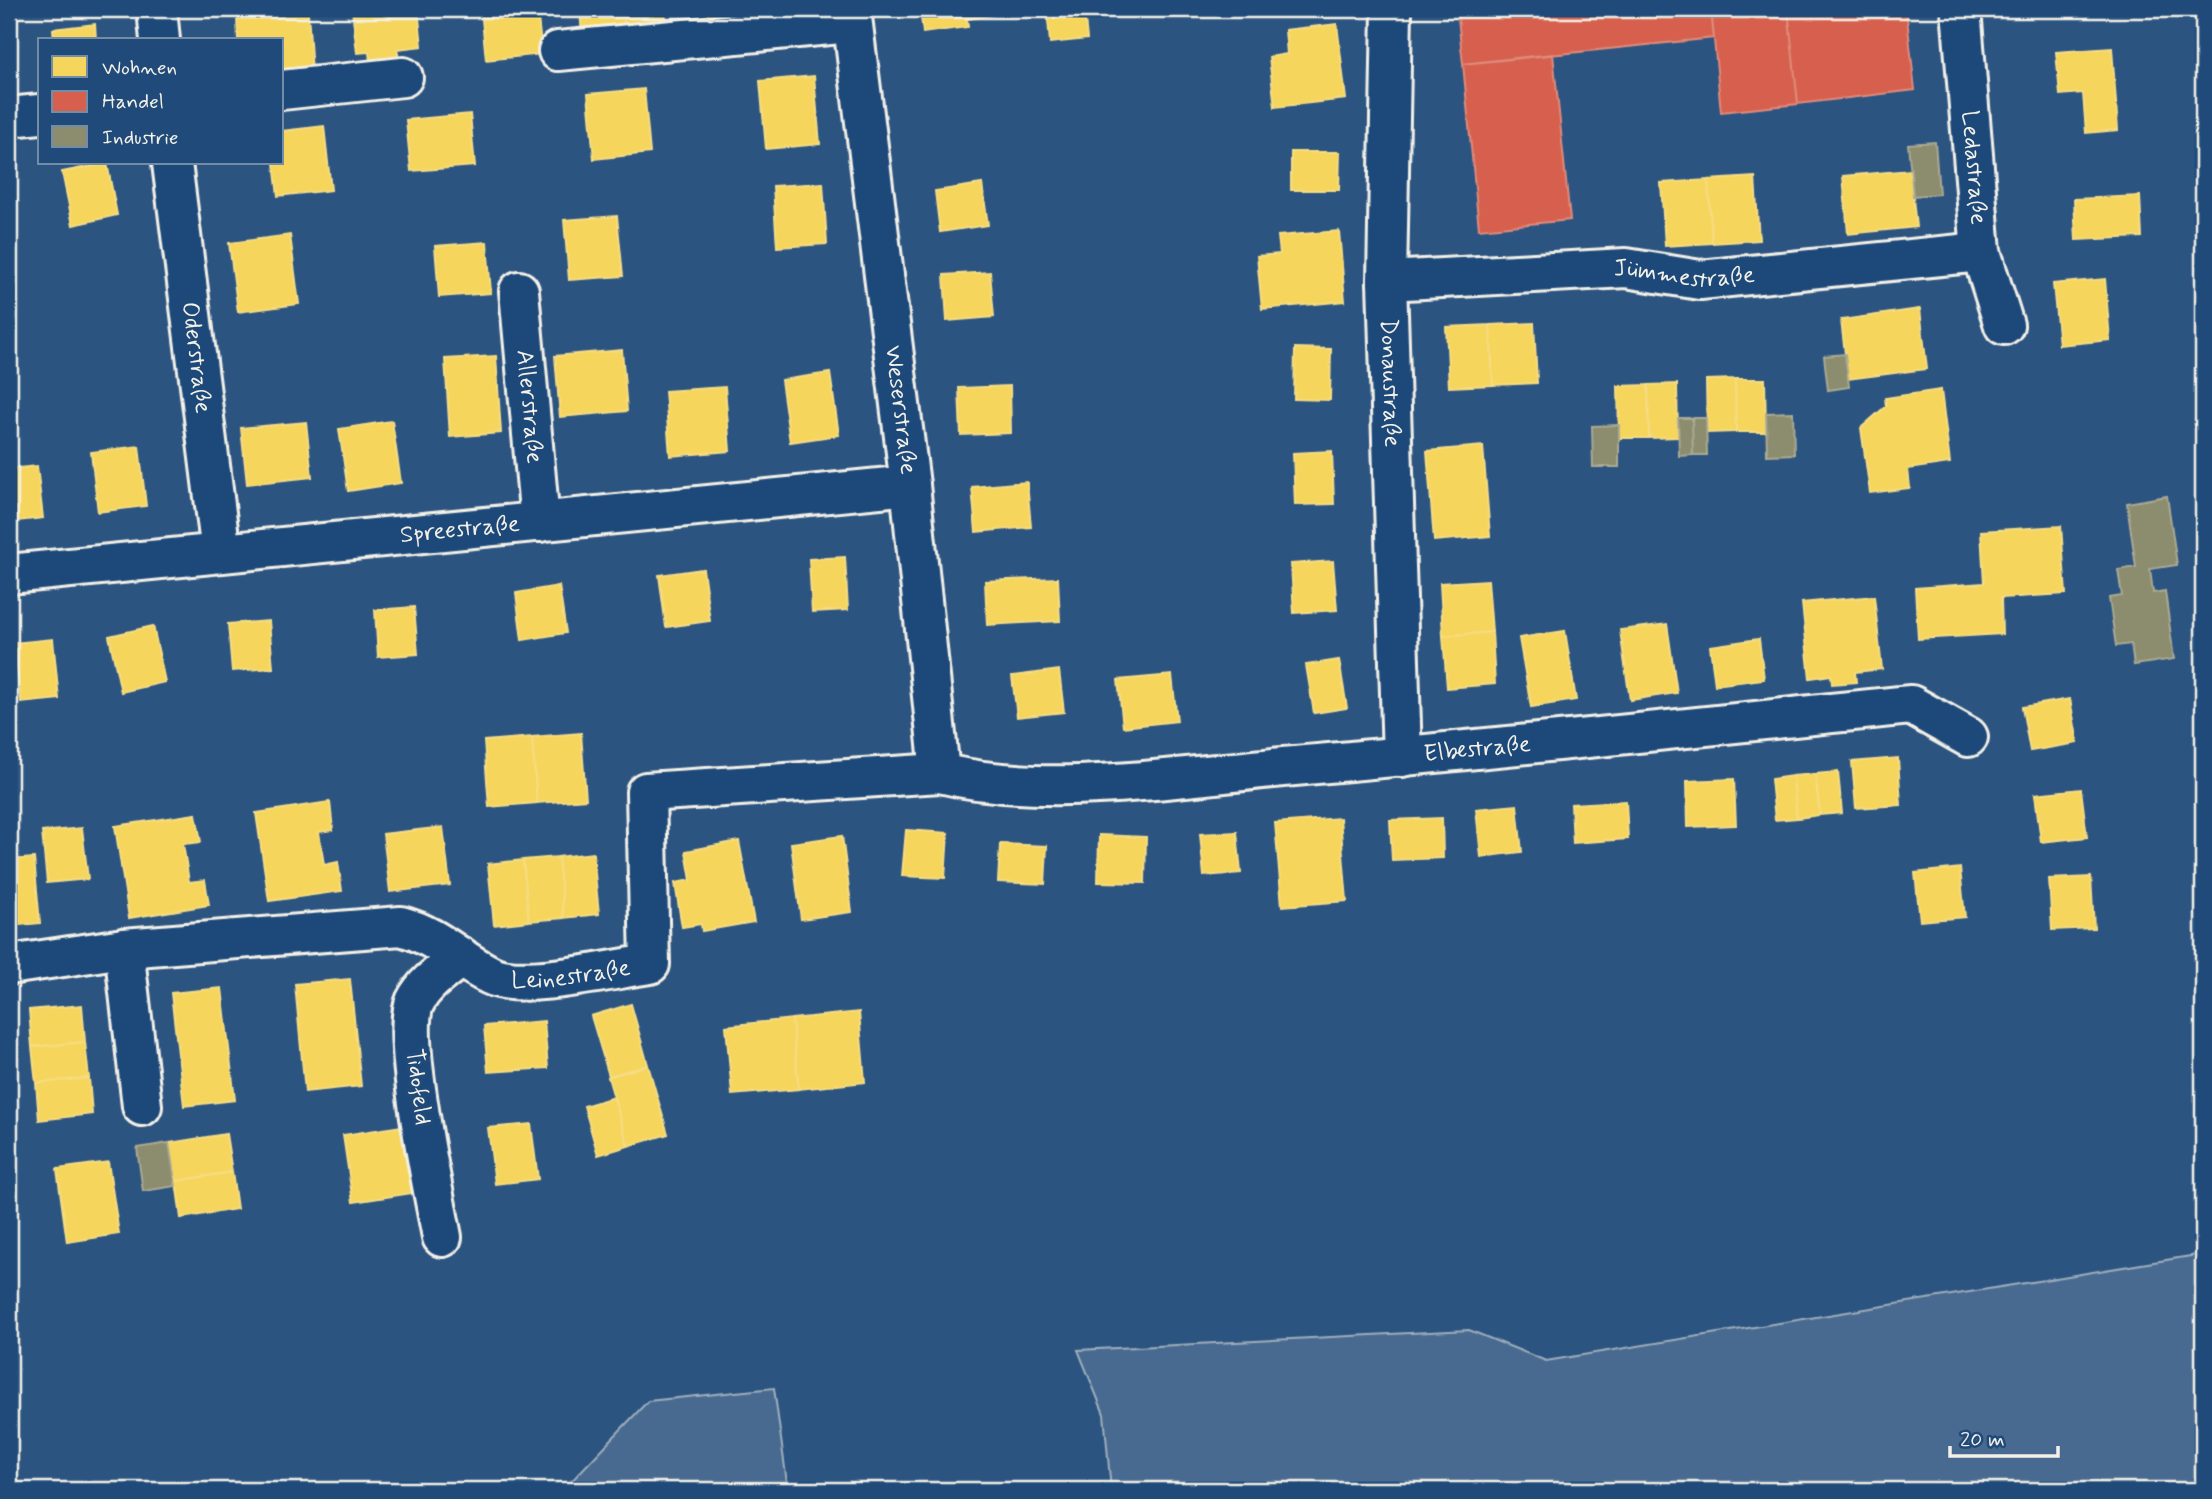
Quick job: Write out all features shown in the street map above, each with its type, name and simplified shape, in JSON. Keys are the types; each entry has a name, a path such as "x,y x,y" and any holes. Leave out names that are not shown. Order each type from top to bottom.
{"street":[{"path":"157,9 160,38"},
{"name":"Donaustraße","path":"1392,9 1387,281 1402,757"},
{"name":"Ledastraße","path":"1961,9 1981,252 2004,325"},
{"path":"558,51 851,16"},
{"name":"Weserstraße","path":"851,16 910,485 940,773"},
{"path":"284,90 403,77"},
{"path":"9,117 38,114"},
{"name":"Oderstraße","path":"172,164 221,553"},
{"name":"Jümmestraße","path":"1387,281 1626,268 1700,280 1981,252"},
{"name":"Allerstraße","path":"519,291 540,522"},
{"name":"Spreestraße","path":"9,574 910,485"},
{"name":"Elbestraße","path":"940,773 977,782 1101,783 1402,757 1911,705 1968,737"},
{"name":"Leinestraße","path":"9,965 124,948 401,926 439,940 492,977 513,981 535,981 650,964 646,792 940,773"},
{"path":"124,948 142,1106"},
{"name":"Tidofeld","path":"442,1237 418,1098 411,1028 414,1005 424,987 461,957"}],"shaded area":[{"path":"2203,1254 2203,1490 1111,1490 1104,1414 1078,1350 1469,1330 1546,1361"},
{"path":"774,1388 788,1490 557,1490 564,1489 648,1401"}],"building: Wohnen":[{"path":"352,9 418,9 422,46 397,49 399,59 370,62 369,52 357,53"},
{"path":"481,9 537,9 542,54 486,60"},
{"path":"580,9 623,9 625,34 582,37"},
{"path":"623,9 665,9 667,31 625,34"},
{"path":"708,9 746,9 747,27 708,17"},
{"path":"920,9 993,9 994,15 967,19 968,27 923,33"},
{"path":"1047,9 1084,9 1087,39 1050,43"},
{"path":"308,12 312,73 284,75 284,38 238,38 237,17"},
{"path":"95,24 96,38 54,38 53,29"},
{"path":"1337,24 1346,99 1275,107 1269,57 1287,54 1285,30"},
{"path":"2112,48 2118,130 2086,133 2083,93 2060,95 2056,52"},
{"path":"814,76 820,144 766,149 760,81"},
{"path":"644,89 650,153 594,159 588,94"},
{"path":"470,114 475,166 411,171 406,120"},
{"path":"324,126 331,190 278,196 274,164 284,164 284,131"},
{"path":"1291,152 1340,152 1339,190 1291,190"},
{"path":"107,164 117,215 73,225 62,172"},
{"path":"1910,170 1916,227 1848,234 1843,176"},
{"path":"9,173 17,229 9,231"},
{"path":"1755,177 1759,240 1712,243 1708,180"},
{"path":"1708,180 1712,243 1665,246 1661,183"},
{"path":"823,183 827,244 777,247 773,186"},
{"path":"982,184 988,225 940,232 935,191"},
{"path":"2140,196 2142,237 2076,240 2074,199"},
{"path":"617,216 623,276 569,280 564,220"},
{"path":"1339,231 1345,301 1262,309 1257,256 1280,254 1278,236"},
{"path":"290,235 299,304 238,312 229,243"},
{"path":"487,242 491,293 439,297 435,246"},
{"path":"990,272 994,317 947,321 944,275"},
{"path":"2105,279 2110,340 2059,345 2053,284"},
{"path":"1920,309 1927,369 1848,379 1841,320"},
{"path":"1534,323 1537,383 1493,385 1490,325"},
{"path":"1490,325 1493,385 1449,387 1446,327"},
{"path":"1295,348 1331,349 1330,400 1294,399"},
{"path":"622,350 627,411 560,417 555,356"},
{"path":"496,356 501,433 450,437 445,359"},
{"path":"830,373 839,435 790,442 781,380"},
{"path":"1735,379 1736,432 1707,433 1706,380"},
{"path":"1735,379 1765,379 1766,432 1736,432"},
{"path":"1677,384 1678,437 1649,438 1648,385"},
{"path":"1648,385 1649,438 1619,438 1618,386"},
{"path":"1010,386 1011,433 961,435 959,388"},
{"path":"725,387 730,451 670,456 665,391"},
{"path":"1941,390 1950,463 1908,469 1910,488 1870,493 1861,428 1886,406 1885,398"},
{"path":"392,421 401,483 348,491 339,429"},
{"path":"306,422 312,477 247,484 241,428"},
{"path":"139,446 146,506 98,512 91,452"},
{"path":"1483,446 1490,536 1434,541 1427,451"},
{"path":"1332,451 1334,504 1295,505 1293,453"},
{"path":"37,466 43,518 9,522 9,469"},
{"path":"1027,482 1031,527 976,532 972,487"},
{"path":"2061,526 2066,594 2001,598 2002,634 1918,639 1915,588 1984,583 1981,531"},
{"path":"845,557 848,610 812,612 809,559"},
{"path":"1333,561 1337,610 1294,613 1291,564"},
{"path":"703,569 710,621 666,627 659,575"},
{"path":"1058,578 1060,621 987,625 985,581"},
{"path":"1488,580 1492,632 1443,636 1440,583"},
{"path":"559,586 566,633 522,640 516,593"},
{"path":"1874,596 1882,669 1855,672 1856,682 1832,684 1831,675 1810,678 1802,603"},
{"path":"414,607 418,654 378,657 375,610"},
{"path":"269,621 273,668 232,671 228,624"},
{"path":"1667,624 1677,693 1630,700 1620,630"},
{"path":"153,626 165,682 121,692 109,636"},
{"path":"1565,631 1576,700 1531,707 1519,638"},
{"path":"1492,632 1495,684 1447,688 1443,636"},
{"path":"53,639 59,699 21,703 14,643"},
{"path":"1759,639 1764,679 1715,685 1710,646"},
{"path":"1339,660 1347,708 1314,713 1306,665"},
{"path":"1059,670 1064,712 1017,717 1012,676"},
{"path":"1172,675 1177,721 1123,727 1118,680"},
{"path":"2070,699 2078,743 2030,751 2022,707"},
{"path":"581,733 586,799 537,803 532,737"},
{"path":"532,737 537,803 489,807 484,741"},
{"path":"1898,758 1901,805 1856,808 1852,762"},
{"path":"1838,772 1842,813 1820,815 1815,774"},
{"path":"1815,774 1820,815 1797,818 1793,776"},
{"path":"1793,776 1797,818 1775,820 1771,779"},
{"path":"1734,779 1736,825 1688,827 1687,781"},
{"path":"2081,789 2087,837 2041,842 2035,794"},
{"path":"1626,801 1628,839 1573,843 1571,804"},
{"path":"330,802 333,830 319,832 324,865 338,862 342,891 269,901 256,813"},
{"path":"1517,805 1522,852 1481,857 1476,809"},
{"path":"196,814 201,842 183,844 189,882 205,880 209,905 129,918 115,826"},
{"path":"1340,818 1347,901 1282,906 1275,823"},
{"path":"1442,818 1443,858 1392,860 1390,820"},
{"path":"443,827 450,885 390,892 383,834"},
{"path":"82,828 88,879 47,883 42,832"},
{"path":"906,830 948,833 945,878 902,876"},
{"path":"1237,832 1241,873 1204,876 1200,834"},
{"path":"1099,835 1146,837 1145,883 1098,882"},
{"path":"842,836 852,912 801,919 791,843"},
{"path":"739,841 754,922 702,931 701,924 682,927 675,883 691,880 686,851"},
{"path":"1000,844 1047,846 1045,884 998,882"},
{"path":"593,853 599,914 564,918 558,857"},
{"path":"558,857 564,918 529,921 523,860"},
{"path":"34,858 40,923 9,926 9,860"},
{"path":"523,860 529,921 494,925 488,864"},
{"path":"1960,868 1965,917 1920,921 1915,873"},
{"path":"2091,877 2094,928 2052,930 2049,879"},
{"path":"350,979 361,1086 305,1092 295,984"},
{"path":"222,988 235,1100 184,1106 171,993"},
{"path":"631,1004 648,1065 609,1076 591,1016"},
{"path":"82,1005 85,1042 32,1047 29,1010"},
{"path":"859,1012 865,1082 799,1089 792,1019"},
{"path":"792,1019 799,1089 732,1095 726,1026"},
{"path":"544,1021 548,1068 488,1072 484,1026"},
{"path":"85,1042 89,1078 36,1083 32,1047"},
{"path":"648,1065 668,1134 628,1146 608,1077"},
{"path":"89,1078 92,1114 39,1120 36,1083"},
{"path":"614,1097 628,1146 598,1155 584,1106"},
{"path":"531,1124 538,1179 495,1184 488,1128"},
{"path":"409,1125 419,1192 353,1202 343,1135"},
{"path":"226,1134 232,1172 176,1181 169,1143"},
{"path":"108,1162 119,1234 67,1242 57,1169"},
{"path":"232,1172 237,1209 181,1218 176,1181"}],"building: Handel":[{"path":"1457,9 1711,9 1714,38 1463,64"},
{"path":"1711,9 1788,9 1798,104 1721,112"},
{"path":"1788,9 1906,9 1915,90 1798,104"},
{"path":"1553,54 1570,220 1479,229 1463,64"}],"building: Industrie":[{"path":"1935,142 1939,194 1913,196 1908,144"},
{"path":"1845,354 1849,387 1828,390 1824,356"},
{"path":"1793,412 1794,454 1767,455 1766,413"},
{"path":"1678,418 1692,418 1693,455 1679,456"},
{"path":"1692,418 1706,418 1707,455 1693,455"},
{"path":"1619,425 1619,467 1593,467 1592,426"},
{"path":"2167,496 2177,565 2150,569 2153,593 2165,591 2174,659 2134,665 2131,644 2116,646 2109,598 2122,596 2118,570 2136,567 2127,503"},
{"path":"169,1143 176,1186 143,1191 137,1148"}]}
